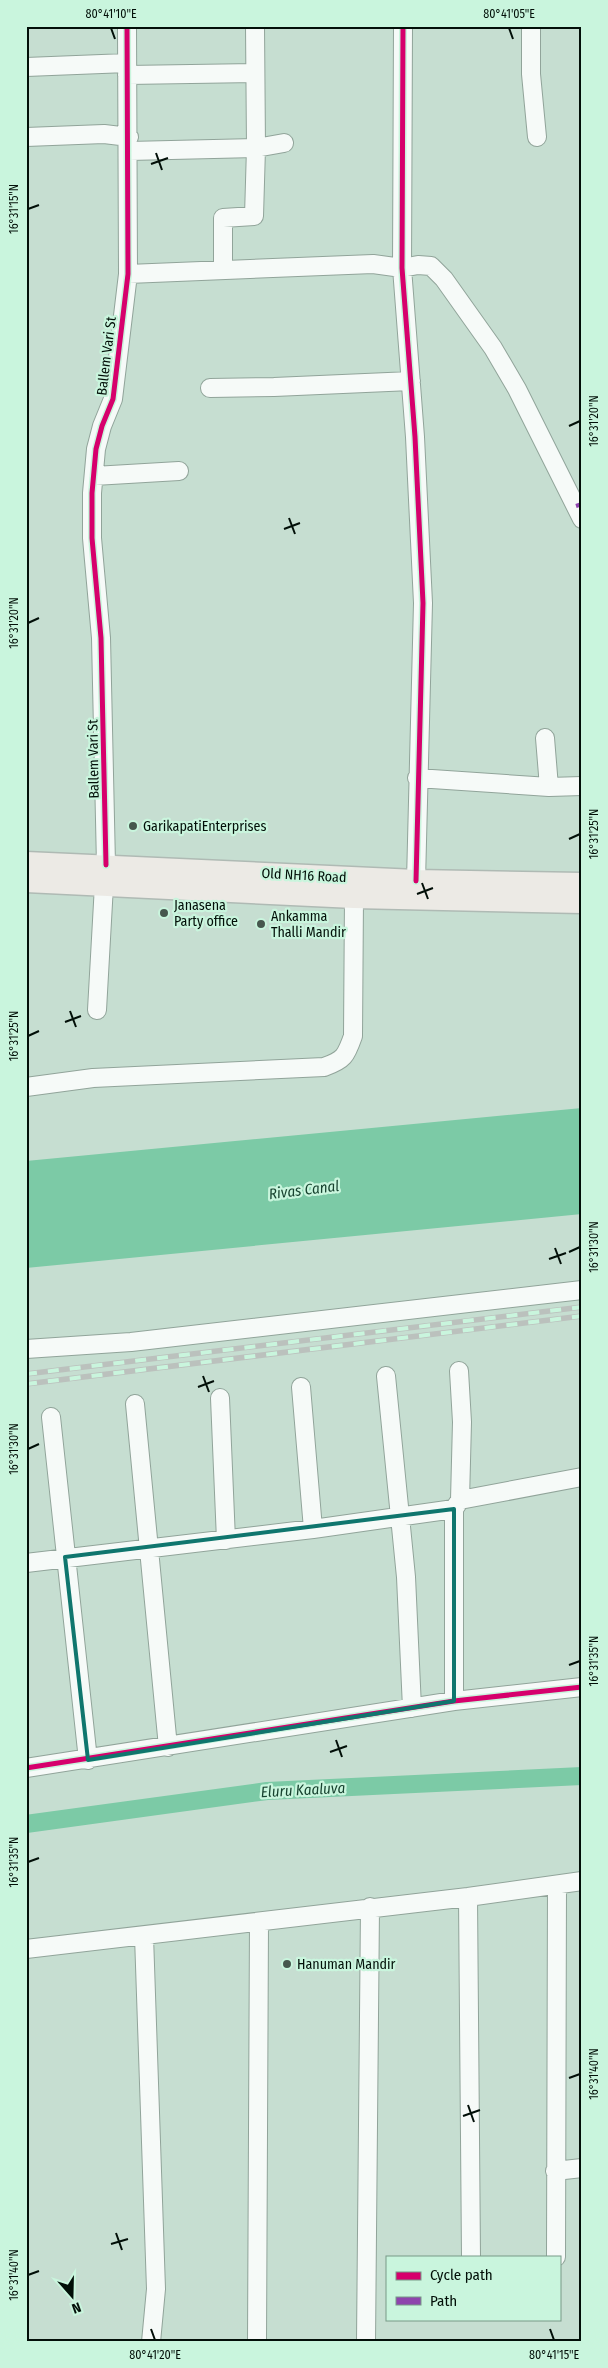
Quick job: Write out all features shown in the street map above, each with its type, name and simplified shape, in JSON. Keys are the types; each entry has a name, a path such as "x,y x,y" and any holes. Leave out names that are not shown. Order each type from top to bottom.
{"main road":[{"name":"Old NH16 Road","path":"26,863 105,875 354,897 582,902"},
{"name":"Old NH16 Road","path":"26,881 105,875 582,884"}],"street":[{"name":"Ballem Vari St","path":"96,1010 105,875 102,638 92,538 94,476 100,433 114,399 128,274 129,144 127,26"},
{"path":"223,268 223,218 254,216 256,148 255,26"},
{"path":"403,26 402,268 411,380 423,603 420,773 417,778 416,880"},
{"path":"531,26 531,74 536,137"},
{"path":"26,68 256,73"},
{"path":"26,137 104,134 129,144 256,148 284,143"},
{"path":"128,274 223,268 373,264 402,268 418,265 431,266 444,279 492,348 517,389 580,510"},
{"path":"210,388 274,387 411,380"},
{"path":"94,476 179,471"},
{"path":"546,738 549,787"},
{"path":"417,778 549,787 582,786"},
{"path":"26,1087 93,1078 324,1067 340,1062 347,1052 353,1036 354,897"},
{"path":"26,1349 131,1342 582,1290"},
{"path":"454,1701 457,1504 462,1422 460,1371"},
{"path":"386,1376 406,1577 412,1708"},
{"path":"301,1387 313,1529"},
{"path":"220,1398 226,1540"},
{"path":"135,1404 168,1747"},
{"path":"51,1417 88,1760"},
{"path":"26,1563 65,1557 226,1540 399,1516 582,1477"},
{"path":"26,1768 88,1760 454,1701 582,1687"},
{"path":"26,1949 370,1907 468,1897 582,1881"},
{"path":"556,2256 557,1885"},
{"path":"468,1897 471,2256"},
{"path":"366,2342 370,1907"},
{"path":"257,2342 259,1922"},
{"path":"144,1936 156,2289 151,2342"},
{"path":"555,2171 582,2168"}],"highlighted area":[{"path":"454,1509 454,1701 88,1760 65,1557"}],"water":[{"name":"Rivas Canal","path":"582,1108 582,1214 26,1268 26,1161"}],"waterway":[{"name":"Eluru Kaaluva","path":"26,1824 267,1791 582,1776"}],"railway":[{"path":"26,1374 582,1307"},
{"path":"26,1384 582,1316"}],"marked path":[{"path":"576,506 582,504"}],"cycle path":[{"path":"106,865 101,638 92,538 92,493 96,449 102,426 113,399 128,274 127,26"},
{"path":"403,26 402,268 415,437 423,603 416,881"},
{"path":"26,1768 454,1701 582,1687"}],"place":[{"name":"GarikapatiEnterprises","path":"133,826"},
{"name":"Janasena Party office","path":"164,913"},
{"name":"Ankamma Thalli Mandir","path":"261,924"},
{"name":"Hanuman Mandir","path":"287,1964"}]}
